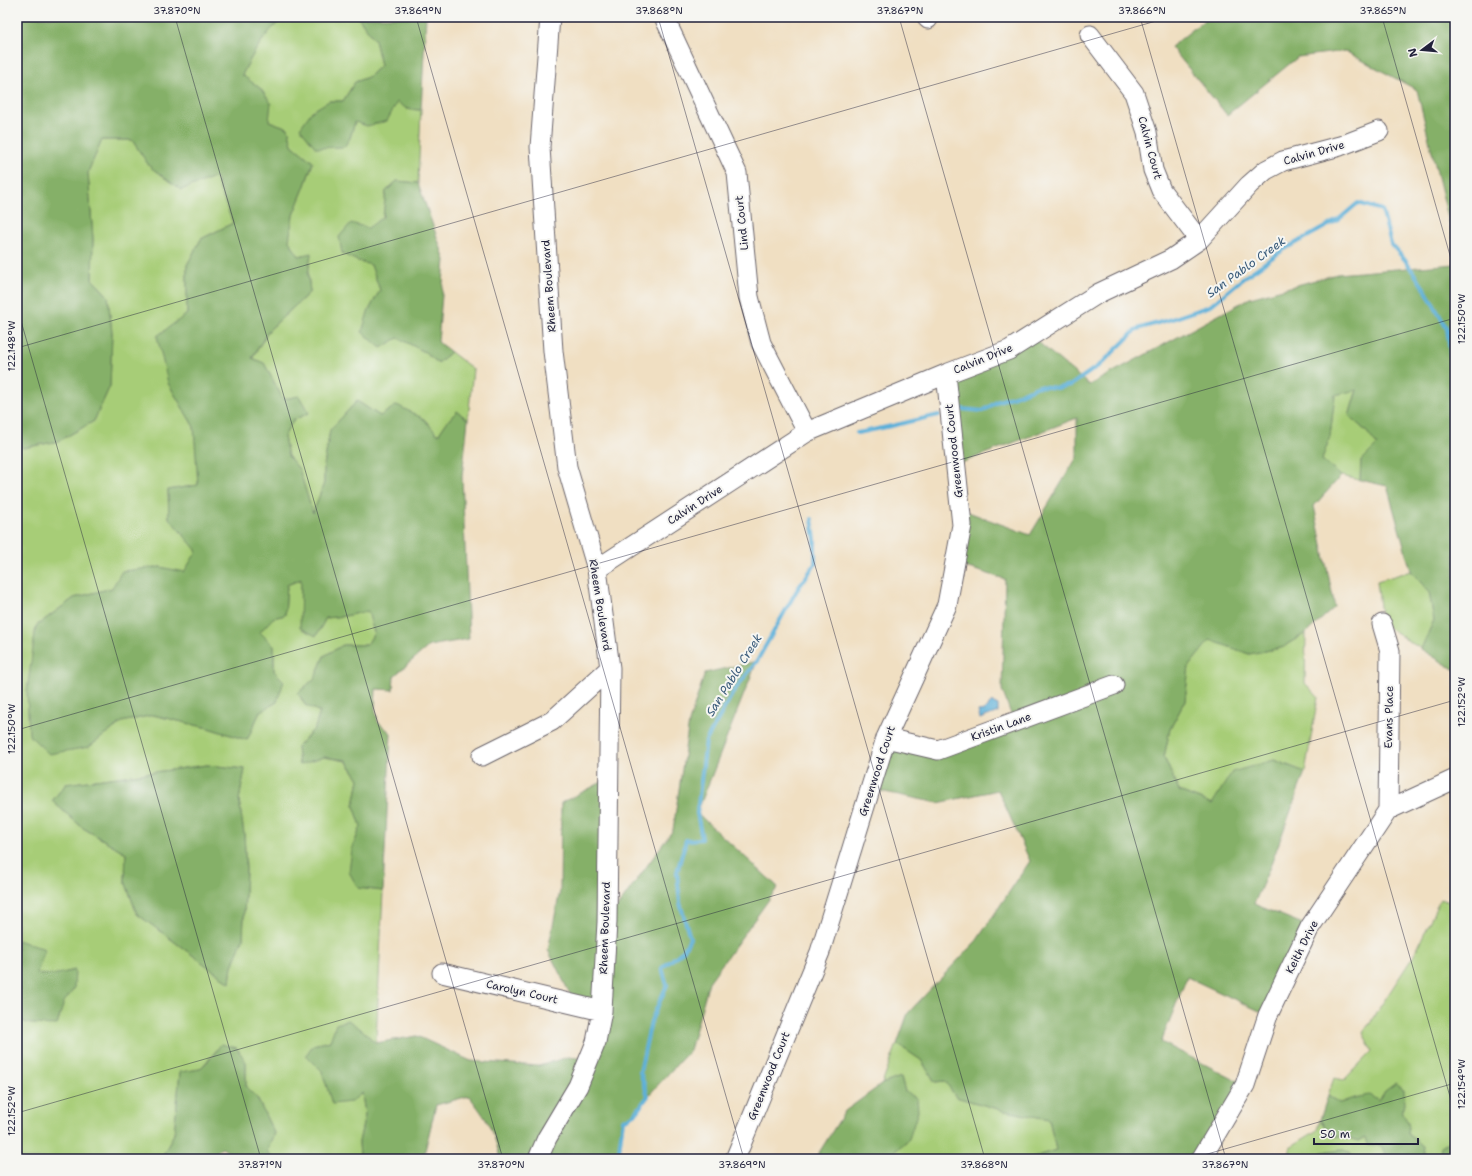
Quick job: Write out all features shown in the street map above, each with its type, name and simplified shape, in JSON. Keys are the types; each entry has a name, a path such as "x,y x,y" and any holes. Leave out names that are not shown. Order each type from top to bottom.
{"street":[{"name":"Rheem Boulevard","path":"538,1159 547,1138 580,1079 596,1042 602,1011 607,922 610,668 597,569 567,467 553,351 540,147 550,17"},
{"name":"Lind Court","path":"664,17 737,173 749,297 761,343 808,432"},
{"name":"Calvin Court","path":"1090,35 1134,93 1147,132 1153,170 1161,190 1198,240"},
{"name":"Calvin Drive","path":"597,569 808,432 946,374 1009,350 1099,293 1172,260 1198,240 1249,185 1266,170 1283,161 1340,146 1379,131"},
{"name":"Greenwood Court","path":"735,1159 820,952 886,738 947,605 962,525 946,374"},
{"name":"Evans Place","path":"1382,624 1390,651 1388,810"},
{"path":"482,756 552,721 610,668"},
{"name":"Kristin Lane","path":"886,738 938,750 1114,685"},
{"path":"1388,810 1455,779"},
{"name":"Keith Drive","path":"1201,1159 1245,1085 1268,1015 1310,927 1388,810"},
{"name":"Carolyn Court","path":"442,973 602,1011"}],"green space":[{"path":"17,17 285,17 271,29 260,43 242,75 260,88 271,103 269,121 288,128 292,145 313,162 293,215 289,241 299,256 311,253 308,274 310,292 269,330 252,358 264,363 283,399 299,396 309,413 293,420 284,437 288,456 299,469 313,513 324,483 324,466 330,430 357,401 380,416 397,405 424,419 438,435 457,411 468,420 462,477 469,639 429,646 394,676 393,690 376,689 375,707 378,722 391,733 383,891 358,888 349,872 352,849 361,826 354,806 359,779 346,760 324,757 299,765 297,747 315,728 320,712 305,705 298,693 315,678 324,656 343,645 367,645 374,633 368,611 326,618 316,636 300,628 301,579 287,585 285,615 273,618 260,632 274,646 274,671 284,681 277,702 260,712 247,740 208,728 153,715 122,722 89,747 49,754 29,735 27,691 36,626 74,598 112,588 122,571 160,567 184,572 197,551 169,518 168,490 198,485 194,427 168,383 157,336 187,314 187,265 201,239 233,223 215,177 181,190 150,167 132,140 102,140 88,172 93,239 92,279 108,296 112,333 110,386 94,421 59,441 23,448 17,443"},
{"path":"285,17 358,17 375,40 381,65 368,77 355,82 343,101 329,101 350,138 355,121 397,101 407,109 421,110 418,183 397,181 386,191 383,217 355,260 371,265 380,290 368,312 398,338 425,352 438,363 451,352 473,369 468,420 457,411 438,435 424,419 380,416 357,401 330,430 324,466 324,483 313,514 299,469 288,456 284,437 293,420 309,413 283,399 264,363 252,359 269,330 310,292 308,274 311,254 299,256 288,242 293,215 313,163 292,145 288,128 269,121 242,75 260,43 271,29"},
{"path":"358,17 426,17 421,110 407,109 397,102 387,121 367,126 355,122 350,138 344,147 316,148 300,128 312,111 329,101 343,101 355,82 368,77 381,65 375,40"},
{"path":"1208,17 1455,17 1455,247 1417,90 1345,51 1298,57 1227,115 1171,47"},
{"path":"102,140 132,140 150,167 215,177 233,223 201,239 187,265 187,314 168,383 194,427 199,485 168,490 169,518 198,550 184,573 160,567 112,588 74,598 36,626 33,654 89,747 122,722 153,715 208,728 247,740 260,712 277,702 274,671 274,646 259,632 273,618 285,615 287,585 302,579 300,600 316,636 326,618 345,616 368,610 374,633 367,645 343,645 324,656 315,678 298,693 305,705 320,712 315,728 297,747 299,765 324,757 346,761 359,779 354,805 361,826 352,849 358,888 383,891 376,1043 362,1030 348,1021 330,1041 313,1045 327,1086 362,1093 365,1115 359,1142 360,1157 363,1159 274,1159 267,1151 274,1133 257,1098 246,1087 246,1062 222,1044 200,1069 180,1073 174,1134 161,1159 17,1159 17,443 23,448 59,441 94,421 110,386 112,333 108,296 92,279 93,239 88,172","holes":["207,765 245,769 239,800 244,834 246,870 243,939 232,966 230,983 137,914 125,881 126,853 83,828 52,801 66,784"]},
{"path":"397,181 418,183 445,260 438,342 451,352 438,363 425,352 398,338 381,348 362,332 368,312 380,290 371,265 355,260 342,253 339,237 351,223 368,228 383,217 386,191"},
{"path":"1455,264 1455,670 1421,649 1434,620 1429,592 1411,571 1387,486 1360,480 1361,461 1377,445 1367,432 1349,416 1357,390 1335,395 1330,436 1322,460 1341,476 1314,506 1335,607 1306,633 1281,648 1249,654 1210,640 1189,666 1185,701 1170,729 1164,757 1179,791 1212,804 1232,772 1274,760 1305,772 1272,862 1254,904 1310,927 1268,1015 1187,977 1161,1042 1245,1085 1201,1159 1027,1159 1056,1150 1049,1119 1005,1111 956,1097 945,1081 935,1082 921,1060 897,1044 908,1013 977,940 1030,861 998,790 938,803 870,789 886,738 938,750 1014,722 1002,690 1005,579 955,564 960,509 1030,535 1077,457 1077,418 956,465 946,374 1031,336 1089,385 1250,298 1337,274"},
{"path":"1357,389 1349,416 1367,432 1377,445 1361,461 1360,480 1341,476 1322,460 1330,436 1335,394"},
{"path":"1411,571 1429,592 1434,620 1421,649 1382,624 1377,581"},
{"path":"1306,633 1305,683 1318,697 1305,772 1274,760 1213,804 1179,791 1164,757 1170,729 1185,701 1189,666 1210,639 1249,654 1281,648"},
{"path":"757,661 697,813 778,887 709,982 690,1050 648,1096 635,1114 623,1120 619,1151 610,1159 500,1159 489,1125 481,1111 469,1096 436,1105 423,1159 363,1159 360,1157 359,1142 365,1115 362,1093 351,1102 332,1104 322,1071 306,1055 313,1045 330,1041 336,1024 348,1020 376,1043 417,1036 471,1061 539,1066 568,1057 589,1059 602,1011 575,1004 548,950 560,891 561,803 608,779 607,921 673,830 689,722 705,673"},
{"path":"207,765 245,769 239,800 244,834 246,870 243,939 232,966 230,983 137,914 125,881 126,853 83,828 52,801 66,784"},
{"path":"1440,899 1455,904 1455,1138 1442,1147 1439,1159 1431,1159 1425,1157 1416,1140 1408,1134 1409,1128 1402,1113 1405,1103 1385,1091 1379,1101 1354,1098 1340,1103 1328,1095 1334,1078 1344,1080 1372,1051 1363,1033 1414,955"},
{"path":"17,940 45,949 37,974 53,975 75,970 74,989 64,1002 57,1025 30,1024 17,1019"},
{"path":"221,1044 237,1048 246,1062 246,1087 257,1098 274,1133 267,1151 274,1159 240,1159 222,1148 201,1159 161,1159 174,1134 180,1072 200,1069 212,1057"},
{"path":"897,1044 921,1060 935,1082 945,1081 956,1097 1005,1111 1049,1119 1056,1150 1027,1159 886,1159 909,1139 905,1092 901,1077 882,1084"},
{"path":"901,1077 905,1092 917,1098 918,1111 909,1139 886,1159 815,1159 845,1111 882,1084"},
{"path":"1396,1083 1404,1089 1405,1103 1402,1113 1408,1123 1408,1134 1423,1146 1425,1157 1431,1159 1389,1159 1380,1146 1367,1144 1365,1138 1358,1142 1343,1137 1333,1137 1320,1120 1328,1095 1340,1103 1369,1095 1379,1101 1385,1091"},
{"path":"1320,1120 1333,1137 1343,1137 1358,1142 1365,1138 1368,1144 1380,1146 1389,1159 1353,1159 1351,1153 1309,1157 1307,1159 1290,1159 1290,1147 1316,1131"},
{"path":"1455,1138 1455,1159 1439,1159 1441,1147"},
{"path":"1341,1149 1351,1153 1353,1159 1307,1159 1323,1152"}],"water":[{"path":"992,702 998,705 998,712 980,719 978,711 985,710"}],"waterway":[{"name":"San Pablo Creek","path":"961,409 983,411 998,401 1039,386 1057,388 1071,385 1101,364 1137,329 1210,306 1246,276 1283,250 1338,220 1358,203 1382,210 1391,244 1405,260 1426,291 1447,329 1452,365 1455,369"},
{"name":"San Pablo Creek","path":"857,433 939,415"},
{"name":"San Pablo Creek","path":"610,1159 619,1151 623,1120 635,1114 648,1096 640,1072 651,1021 667,985 662,968 684,950 690,938 680,903 677,872 686,840 702,839 697,813 706,741 734,691 757,661 797,590 815,564 815,539 812,519"}]}
